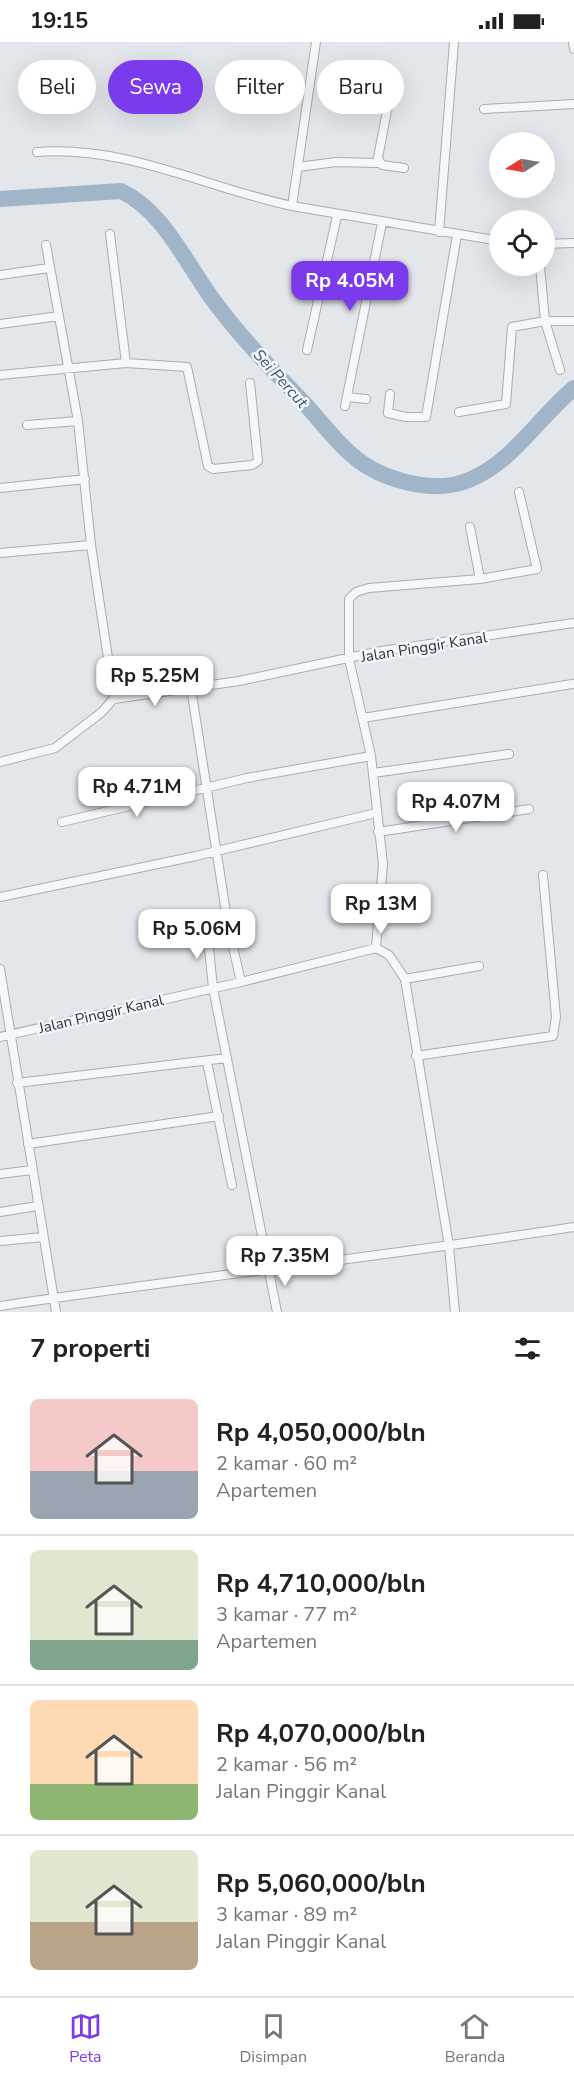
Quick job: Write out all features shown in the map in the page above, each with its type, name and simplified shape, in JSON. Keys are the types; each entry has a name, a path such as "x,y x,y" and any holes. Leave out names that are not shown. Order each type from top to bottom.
{"street":[{"path":"292,206 316,42"},
{"path":"439,232 454,42"},
{"path":"573,42 574,49"},
{"path":"484,109 574,104"},
{"path":"387,114 379,160 382,165 404,168"},
{"path":"37,152 85,152 143,163 292,206 337,216 489,239"},
{"path":"298,167 336,162 373,163 379,160"},
{"path":"307,350 337,216"},
{"path":"366,399 346,402 381,223"},
{"path":"110,234 126,363"},
{"path":"390,394 388,413 426,417 457,235"},
{"path":"555,244 574,243"},
{"path":"46,245 78,421 91,544 114,699"},
{"path":"0,274 50,268"},
{"path":"541,276 544,321 560,370"},
{"path":"0,324 59,316"},
{"path":"459,412 506,404 512,327 544,321 574,321"},
{"path":"0,375 126,363 187,367 208,466 211,469 252,465 258,461 250,383"},
{"path":"27,426 78,421"},
{"path":"0,488 85,479"},
{"path":"0,762 55,748 75,734 114,699 191,688 349,659 348,603 356,592 369,588 480,579 537,569 519,492"},
{"path":"470,527 480,579"},
{"path":"0,553 91,544"},
{"name":"Jalan Pinggir Kanal","path":"0,1037 241,982 376,948 383,864 371,756 349,659 381,651 574,624"},
{"path":"363,718 572,684"},
{"path":"191,688 228,925 241,982"},
{"path":"373,773 508,754"},
{"path":"62,822 205,787 371,756"},
{"path":"378,832 529,809"},
{"path":"0,897 216,851 376,813"},
{"path":"416,1056 553,1036 556,1017 543,875"},
{"path":"162,937 207,929 213,988 277,1312"},
{"path":"376,948 389,956 405,979 449,1246 455,1312"},
{"path":"405,979 479,966"},
{"path":"0,969 56,1312"},
{"path":"17,1083 227,1058"},
{"path":"207,1062 232,1185"},
{"path":"28,1144 219,1116"},
{"path":"0,1174 32,1170"},
{"path":"0,1212 37,1206"},
{"path":"0,1306 574,1227"},
{"path":"0,1241 43,1237"}],"waterway":[{"name":"Sei Percut","path":"0,199 121,191 136,200 161,223 232,325 346,450 378,472 408,483 440,486 455,484 485,472 512,451 574,388"}]}
